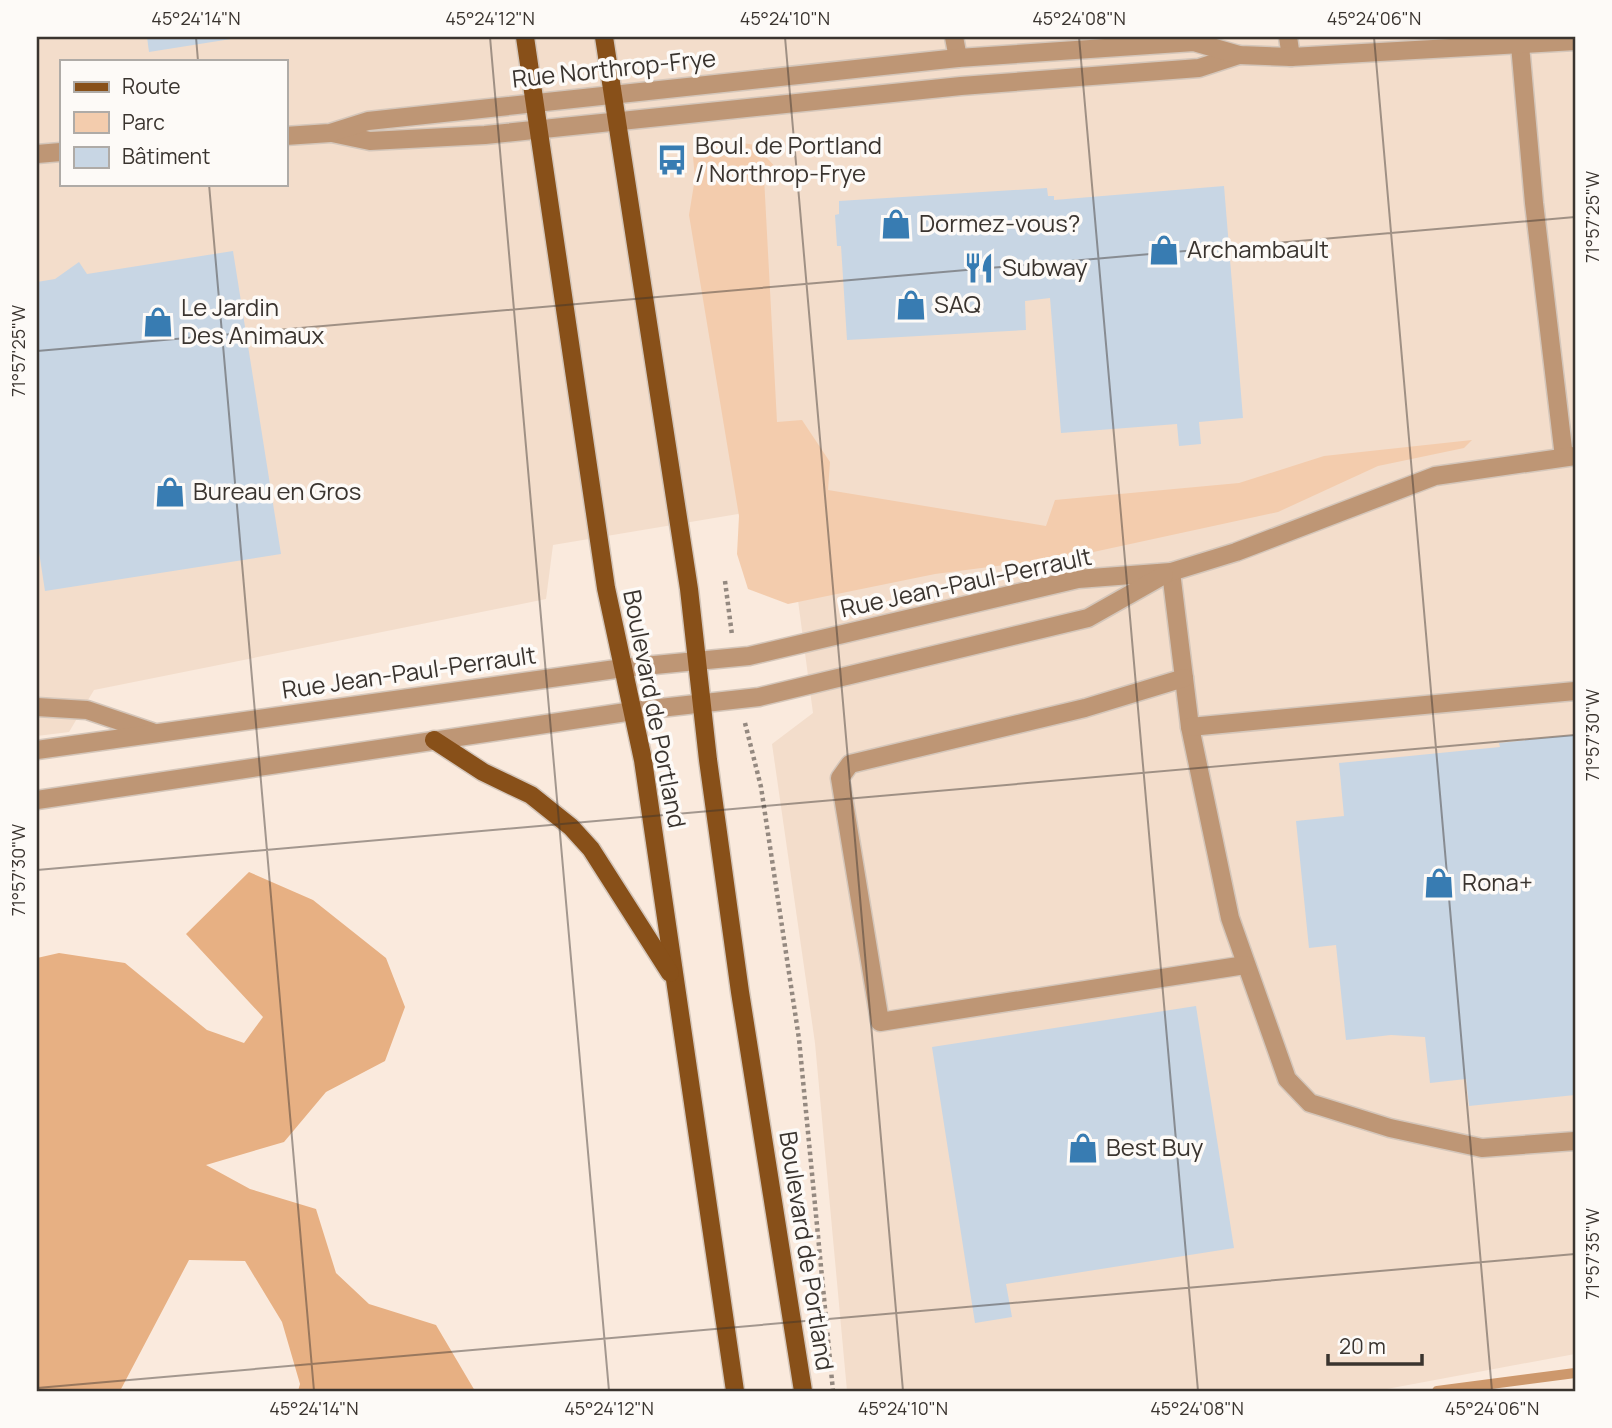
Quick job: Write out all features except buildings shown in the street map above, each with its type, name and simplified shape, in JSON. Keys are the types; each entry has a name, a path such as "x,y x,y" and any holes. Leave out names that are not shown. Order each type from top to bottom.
{"main road":[{"name":"Boulevard de Portland","path":"525,37 606,588 643,760 736,1391"},
{"name":"Boulevard de Portland","path":"604,37 689,589 740,992 803,1391"},
{"path":"434,740 483,772 531,795 571,827 591,849 674,979"}],"street":[{"path":"954,37 958,58"},
{"path":"1288,37 1291,57"},
{"name":"Rue Northrop-Frye","path":"287,136 330,133 368,121 958,58 1194,42 1239,55 1291,57 1575,41"},
{"path":"37,800 633,711 759,697 1088,618 1171,572 1236,552 1435,476 1570,456 1534,203 1520,45"},
{"name":"Rue Northrop-Frye","path":"330,133 370,141 539,130 961,86 1199,68 1239,55"},
{"path":"37,154 60,152"},
{"path":"1171,572 1190,727 1230,918 1287,1079 1310,1103 1390,1128 1482,1149 1575,1140"},
{"name":"Rue Jean-Paul-Perrault","path":"37,750 623,668 749,656 1079,579 1171,572"},
{"path":"1184,678 1085,708 850,764 840,778 880,1022 1245,965"},
{"path":"1190,727 1575,691"},
{"path":"37,707 87,710 155,733"}],"path":[{"name":"Boulevard de Portland","path":"750,753 761,788 803,1066 809,1168 833,1391"}],"shaded area":[{"path":"37,37 1575,37 1575,1354 1376,1391 847,1391 815,1043 772,744 813,713 797,593 744,513 553,545 546,599 94,690 69,732 37,736"},
{"path":"249,872 313,900 386,958 405,1007 385,1061 326,1092 284,1142 206,1165 250,1189 316,1209 336,1273 369,1304 436,1325 475,1391 298,1391 300,1384 282,1322 245,1261 189,1260 120,1391 37,1391 37,958 59,953 125,963 207,1030 244,1043 263,1017 186,934"}],"green space":[{"path":"737,142 755,145 779,171 764,177 777,422 802,420 830,462 828,490 1046,526 1055,500 1239,483 1324,456 1472,440 1464,448 1378,466 1278,512 1075,556 935,574 788,604 748,589 737,554 739,516 689,215 695,178 693,157 714,146"}],"waterway":[{"path":"1437,1391 1575,1373"}],"place":[{"name":"Boul. de Portland / Northrop-Frye","path":"672,160"},
{"name":"Dormez-vous?","path":"896,224"},
{"name":"Archambault","path":"1164,250"},
{"name":"Subway","path":"979,268"},
{"name":"SAQ","path":"911,305"},
{"name":"Le Jardin Des Animaux","path":"158,322"},
{"name":"Bureau en Gros","path":"170,492"},
{"name":"Rona+","path":"1439,883"},
{"name":"Best Buy","path":"1083,1148"}]}
